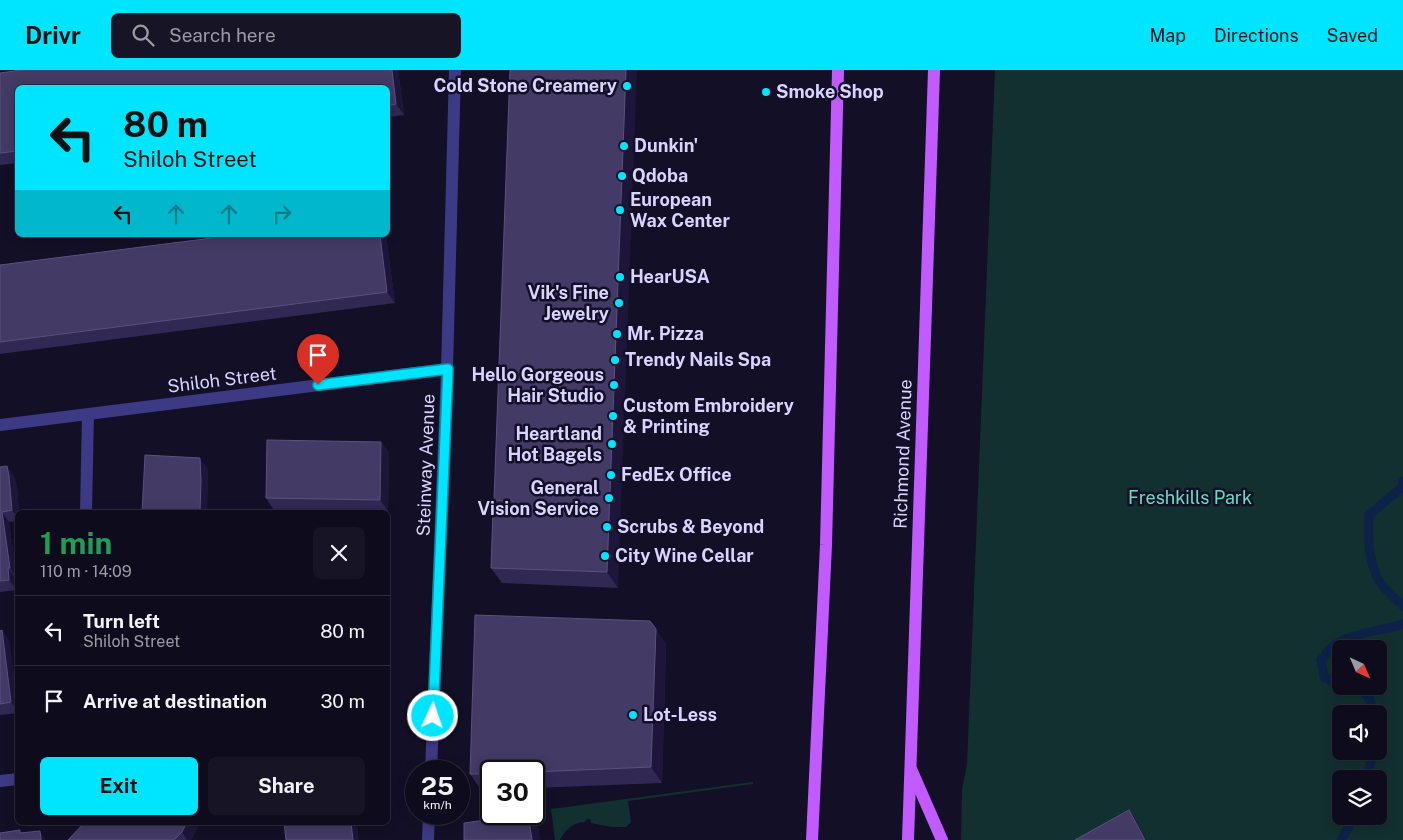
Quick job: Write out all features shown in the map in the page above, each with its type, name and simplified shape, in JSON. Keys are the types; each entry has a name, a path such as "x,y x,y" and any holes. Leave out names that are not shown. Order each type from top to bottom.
{"main road":[{"path":"812,840 826,545 838,70"},
{"name":"Richmond Avenue","path":"908,840 934,70"},
{"path":"910,766 942,840"}],"street":[{"name":"Steinway Avenue","path":"430,760 448,369 455,70"},
{"name":"Shiloh Street","path":"0,425 448,369"},
{"path":"86,510 88,414"},
{"path":"0,781 15,779"},
{"path":"428,840 429,825"}],"green space":[{"name":"Freshkills Park","path":"995,70 1403,70 1403,840 961,840 962,789 967,765"},
{"path":"753,782 753,784 628,801 631,822 626,827 611,827 591,823 590,819 587,819 585,822 570,827 560,840 555,840 551,809"}],"building":[{"path":"21,70 392,70 396,104 390,106 390,85 15,85 15,151 0,153 0,73"},
{"path":"510,70 626,70 607,572 491,568 493,510 513,505 513,501 494,500"},
{"path":"220,237 380,237 387,292 0,342 0,265"},
{"path":"267,440 381,442 380,500 266,498"},
{"path":"145,455 200,458 200,510 142,510"},
{"path":"7,466 12,510 2,512 10,568 8,568 9,580 0,581 0,467"},
{"path":"475,615 650,621 656,629 651,767 545,772 545,760 480,760 480,774 470,774"},
{"path":"2,630 11,702 0,704 0,631"},
{"path":"1129,810 1145,840 1075,840"},
{"path":"480,821 480,825 530,825 532,840 464,840 464,825 470,825 470,822"},
{"path":"82,825 186,825 174,840 68,840"},
{"path":"284,825 351,825 353,840 286,840"},
{"path":"20,830 20,833 40,831 41,840 0,840 0,833"}],"waterway":[{"path":"1403,481 1402,487 1369,515 1369,546 1374,569 1379,581 1403,606"},
{"path":"1345,640 1368,632 1403,624"},
{"path":"1332,647 1321,660 1324,677 1332,681"},
{"path":"1366,695 1372,705"},
{"path":"1369,770 1371,760"},
{"path":"1341,840 1350,825"}],"place":[{"name":"Cold Stone Creamery","path":"627,86"},
{"name":"Smoke Shop","path":"766,92"},
{"name":"Dunkin'","path":"624,146"},
{"name":"Qdoba","path":"622,176"},
{"name":"European Wax Center","path":"620,210"},
{"name":"HearUSA","path":"620,277"},
{"name":"Vik's Fine Jewelry","path":"619,303"},
{"name":"Mr. Pizza","path":"617,334"},
{"name":"Trendy Nails Spa","path":"615,360"},
{"name":"Hello Gorgeous Hair Studio","path":"614,385"},
{"name":"Custom Embroidery & Printing","path":"613,416"},
{"name":"Heartland Hot Bagels","path":"612,444"},
{"name":"FedEx Office","path":"611,475"},
{"name":"General Vision Service","path":"609,498"},
{"name":"Scrubs & Beyond","path":"607,527"},
{"name":"City Wine Cellar","path":"605,556"},
{"name":"Lot-Less","path":"633,715"}],"route":[{"path":"318,385 448,369 433,716"}]}
